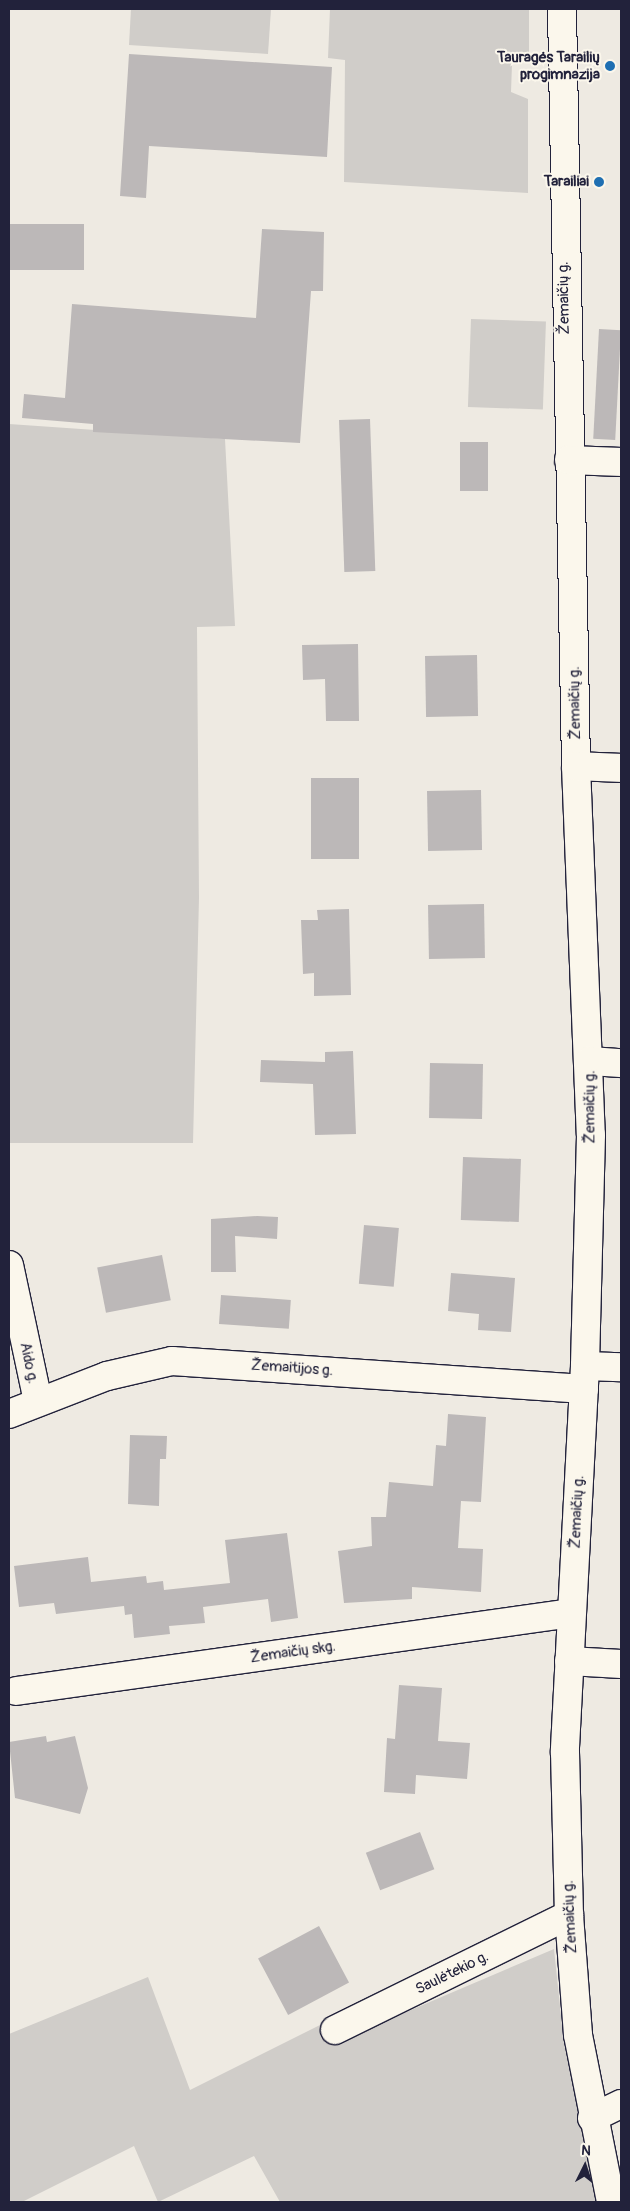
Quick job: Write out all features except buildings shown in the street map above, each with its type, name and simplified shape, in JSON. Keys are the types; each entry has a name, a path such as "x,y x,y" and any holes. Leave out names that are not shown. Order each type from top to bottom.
{"street":[{"name":"Žemaičių g.","path":"562,9 576,766 590,1061 585,1377 569,1662 569,1915 578,2035 592,2118 611,2202"},
{"path":"569,460 621,462"},
{"path":"576,766 621,768"},
{"path":"590,1061 621,1063"},
{"name":"Aido g.","path":"9,1264 38,1402"},
{"name":"Žemaitijos g.","path":"9,1414 137,1366 172,1361 585,1377 621,1367"},
{"name":"Žemaičių skg.","path":"16,1692 571,1613"},
{"path":"569,1662 621,1664"},
{"name":"Saulėtekio g.","path":"335,2030 569,1915"},
{"path":"592,2118 621,2104"}],"shaded area":[{"path":"131,9 271,9 268,54 129,45"},
{"path":"330,9 529,9 529,55 512,64 511,92 528,99 528,193 344,182 345,60 328,58"},
{"path":"471,319 546,322 543,410 468,407"},
{"path":"9,424 225,439 235,626 197,627 199,898 193,1143 9,1143"},
{"path":"554,1949 564,2044 598,2202 280,2202 254,2156 158,2202 134,2146 22,2202 9,2202 9,2034 148,1977 190,2090 326,2022 336,2042"}],"place":[{"name":"Tauragės Tarailių progimnazija","path":"610,66"},
{"name":"Tarailiai","path":"599,182"}]}
